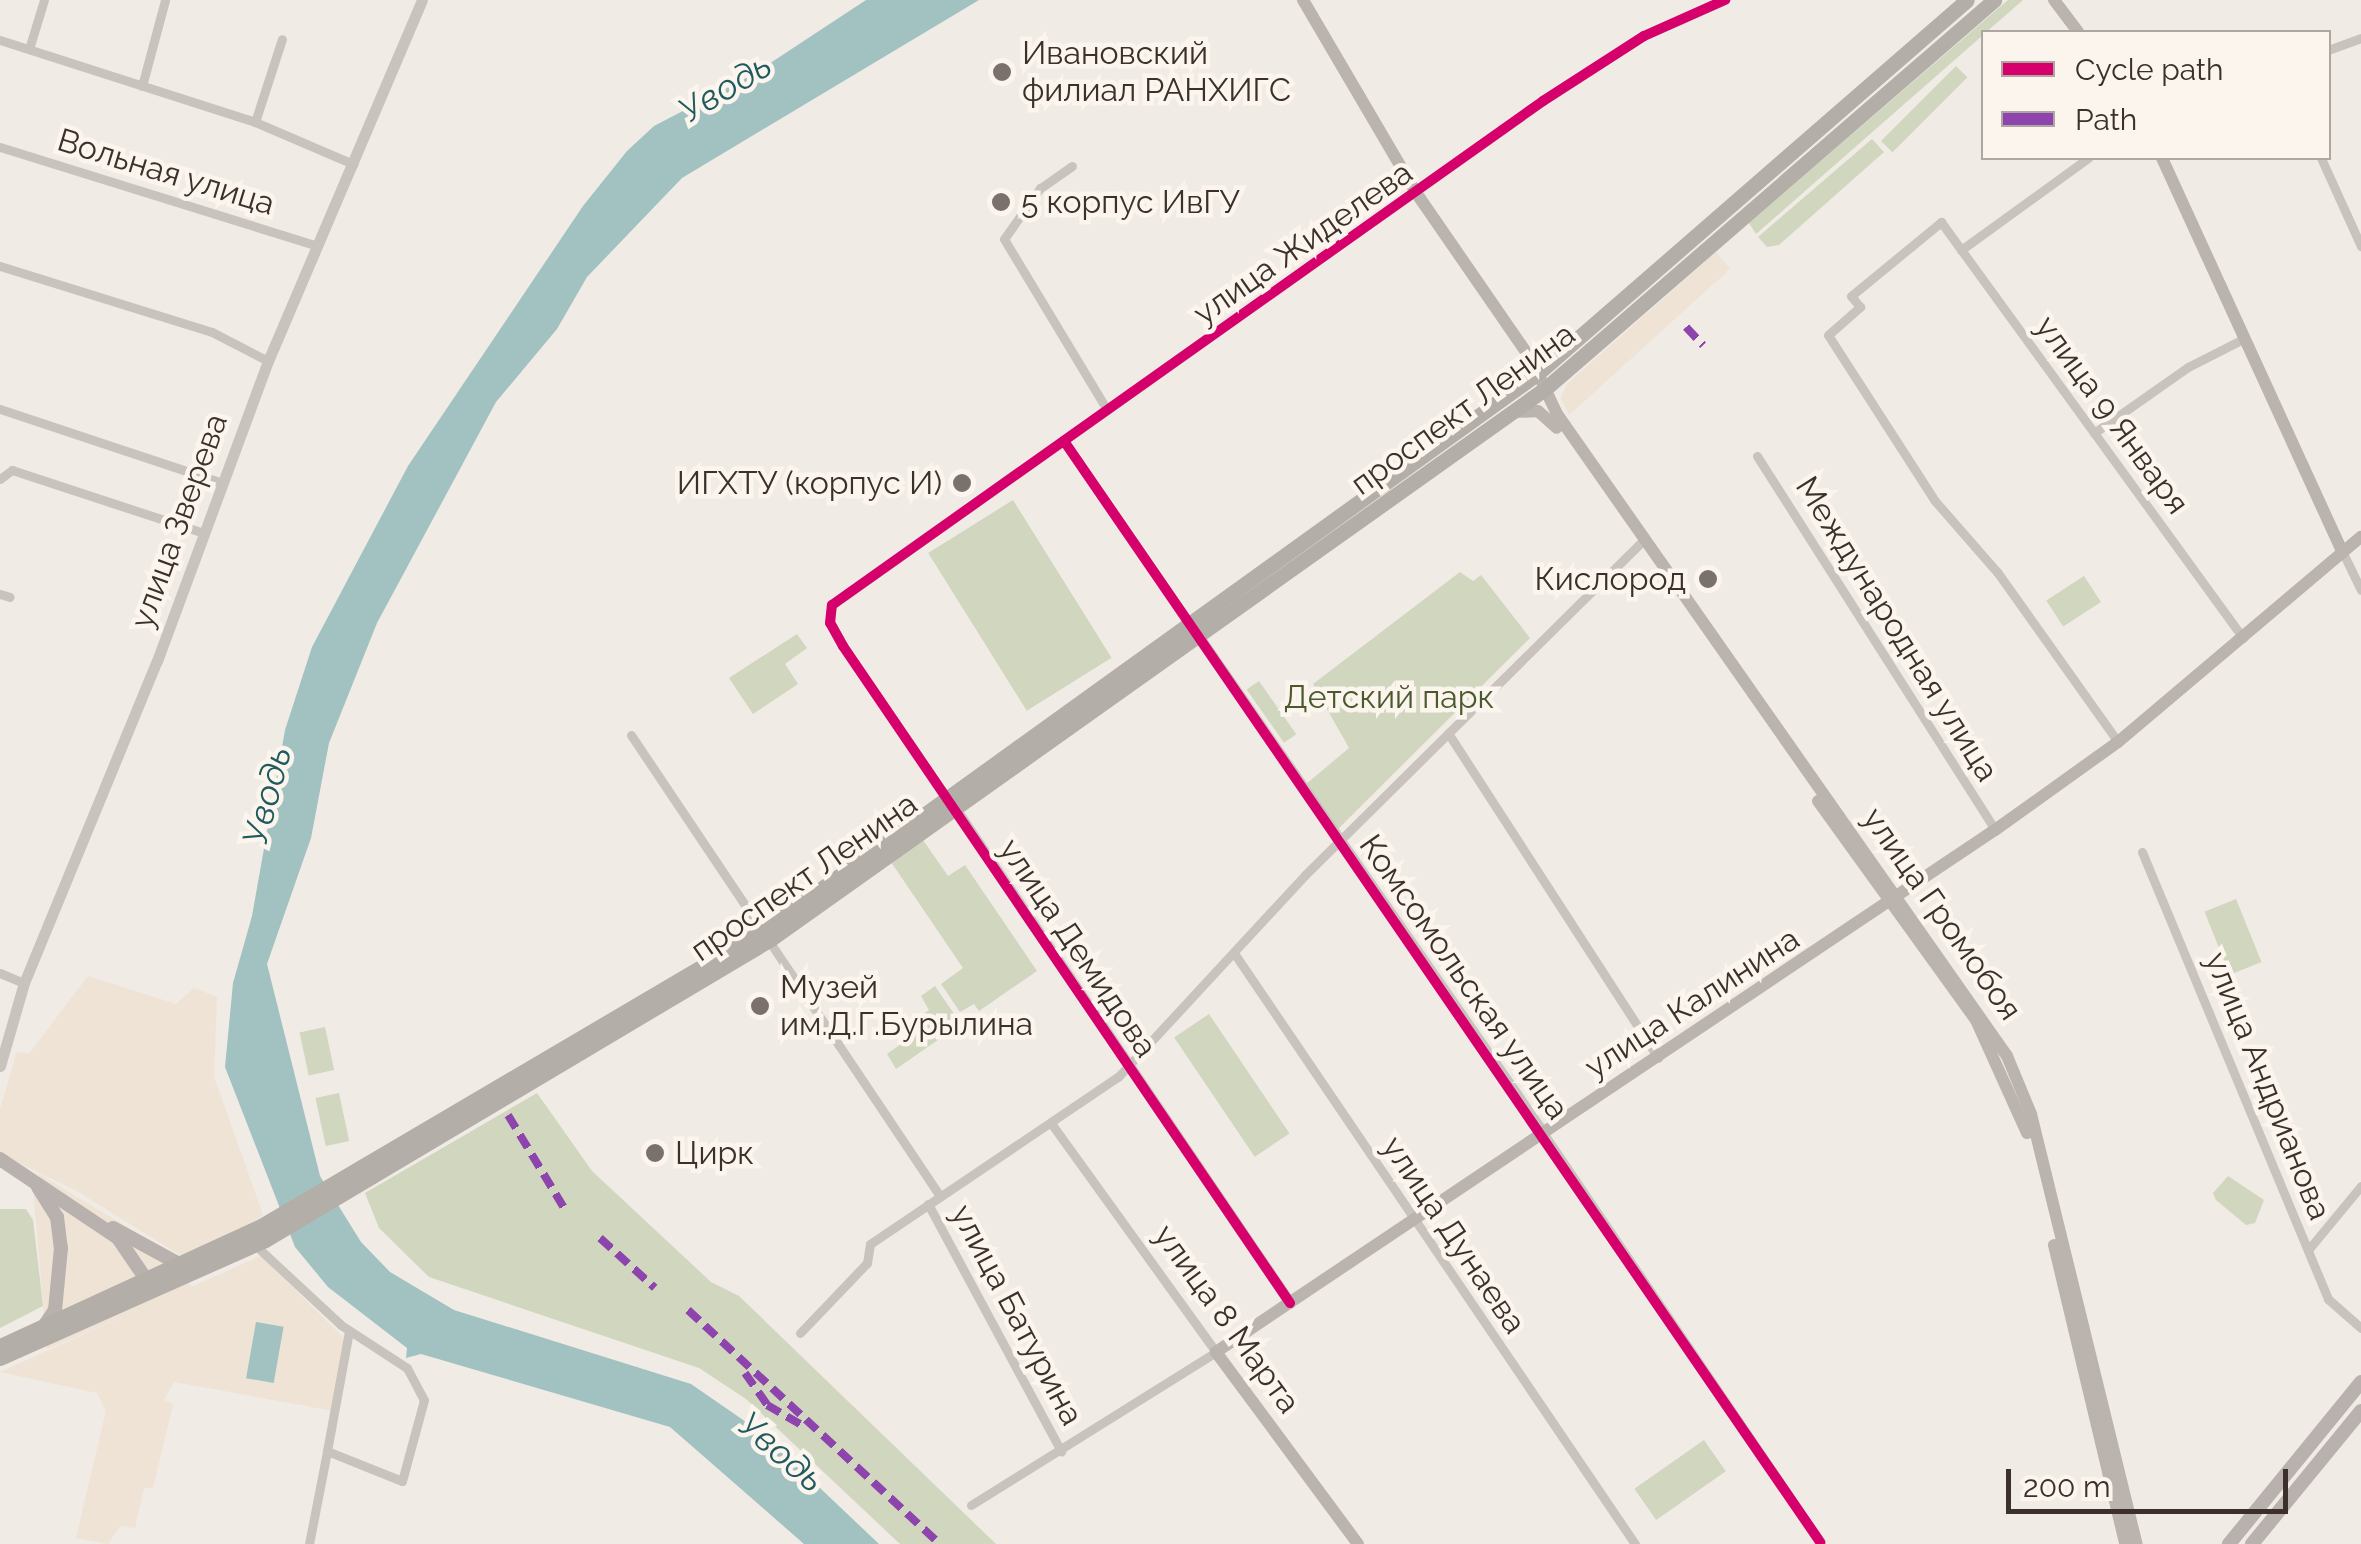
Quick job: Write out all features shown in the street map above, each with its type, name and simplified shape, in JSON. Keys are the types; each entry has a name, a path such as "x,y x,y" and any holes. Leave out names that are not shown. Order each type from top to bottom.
{"highway":[{"name":"проспект Ленина","path":"1194,629 1511,412 1967,0"},
{"name":"проспект Ленина","path":"0,1346 260,1237 768,934 1542,380 1994,0"},
{"name":"проспект Ленина","path":"0,1358 150,1285 179,1264 260,1237"}],"main road":[{"name":"улица Громобоя","path":"1303,0 1418,194 1542,380 1557,414 1640,541"},
{"path":"2054,0 2076,30"},
{"path":"2163,160 2343,554"},
{"name":"улица Громобоя","path":"1542,380 1551,419 1895,900 1976,1020 2014,1092 2125,1544"},
{"path":"1511,412 1538,410 1551,419"},
{"name":"улица Калинина","path":"1216,1352 1659,1059 1995,830 2118,742 2361,537"},
{"name":"улица Громобоя","path":"1895,900 1983,1014 2021,1084 2137,1544"},
{"path":"0,1159 90,1217 179,1264"},
{"path":"18,1170 48,1202 60,1230 57,1303 43,1328"},
{"path":"90,1217 132,1253 150,1285"},
{"name":"улица 8 Марта","path":"1216,1352 1358,1544"},
{"path":"2229,1544 2361,1382"},
{"path":"2252,1544 2361,1411"},
{"path":"2326,1424 2340,1436"}],"street":[{"path":"30,49 44,0"},
{"path":"142,86 164,0"},
{"name":"улица Зверева","path":"0,1066 24,983 204,533 268,361 422,0"},
{"name":"улица Жиделева","path":"830,618 832,605 1630,44 1725,0"},
{"path":"2331,49 2361,38"},
{"path":"255,122 282,39"},
{"path":"0,40 255,122 352,164"},
{"name":"Вольная улица","path":"0,146 317,246"},
{"path":"1962,250 2085,160"},
{"path":"2322,160 2361,246"},
{"path":"1072,166 1040,188 1004,239 1108,410"},
{"name":"улица 9 Января","path":"2118,742 1998,572 1936,501 1828,335 1860,307 1850,296 1941,222 2243,638"},
{"path":"0,266 212,332 268,361"},
{"path":"2094,433 2188,367 2245,338"},
{"path":"0,409 222,483"},
{"name":"Комсомольская улица","path":"1064,441 1544,1134 1820,1542"},
{"name":"Международная улица","path":"1757,456 1995,830"},
{"path":"0,479 12,470 204,533"},
{"path":"800,1334 866,1263 870,1244 938,1193 1053,1126 1128,1066 1339,843 1640,541"},
{"path":"2343,554 2361,590"},
{"name":"улица Демидова","path":"830,618 1290,1303"},
{"path":"1448,733 1659,1059"},
{"name":"улица Батурина","path":"632,736 938,1193"},
{"name":"улица Андрианова","path":"2142,852 2328,1299 2361,1328"},
{"name":"улица Дунаева","path":"1234,954 1635,1544"},
{"path":"0,973 24,983"},
{"name":"улица 8 Марта","path":"1053,1126 1216,1352"},
{"path":"2308,1250 2361,1186"},
{"name":"улица Батурина","path":"928,1204 1062,1451"},
{"path":"260,1237 348,1330 407,1368 424,1400 402,1481 326,1451"},
{"path":"309,1544 348,1330"},
{"name":"улица Калинина","path":"971,1505 1216,1352"}],"green space":[{"path":"2008,0 2023,0 1989,30 1981,30 1981,37 1756,234 1749,223"},
{"path":"1956,66 1967,77 1892,152 1881,141"},
{"path":"1872,139 1884,152 1779,245 1767,247 1758,237"},
{"path":"1013,500 1112,658 1027,711 928,553"},
{"name":"Детский парк","path":"1460,572 1473,581 1481,575 1530,638 1337,830 1305,785 1349,748 1313,684"},
{"path":"2084,576 2101,602 2063,627 2046,601"},
{"path":"797,634 807,648 785,664 798,684 753,714 729,678"},
{"path":"1259,681 1296,734 1284,743 1247,690"},
{"path":"923,840 948,876 965,865 1037,971 979,1011 974,1004 960,1012 941,984 963,968 891,862"},
{"path":"2236,899 2261,962 2230,975 2204,912"},
{"path":"935,986 961,1024 896,1069 887,1054 915,1034 910,1024 929,1010 921,996"},
{"path":"1209,1014 1290,1133 1255,1157 1174,1037"},
{"path":"325,1027 334,1070 309,1075 300,1032"},
{"path":"339,1093 349,1141 326,1146 316,1098"},
{"path":"537,1093 592,1171 711,1282 739,1296 996,1544 900,1544 746,1399 699,1368 429,1277 379,1228 365,1193"},
{"path":"2228,1176 2264,1200 2255,1223 2246,1225 2216,1200 2213,1193"},
{"path":"0,1209 26,1209 33,1220 43,1306 0,1328"},
{"path":"1704,1440 1726,1471 1656,1520 1634,1489"}],"shaded area":[{"path":"1716,252 1730,269 1569,415 1561,398 1567,384"},
{"path":"88,976 176,1004 194,988 217,997 214,1077 263,1215 235,1235 180,1255 75,1190 0,1154 0,1109 17,1052 29,1054"},
{"path":"39,1174 179,1258 191,1287 261,1256 347,1341 334,1411 174,1382 164,1400 173,1404 153,1488 144,1488 135,1528 120,1526 108,1544 76,1538 106,1411 97,1393 0,1372 131,1313 47,1349 33,1188"}],"water":[{"name":"Уводь","path":"866,0 979,0 682,178 587,277 557,329 496,402 377,623 329,743 311,838 267,964 320,1176 361,1242 390,1272 454,1310 691,1384 762,1433 879,1544 804,1544 670,1427 421,1354 406,1358 407,1348 328,1287 295,1247 225,1067 233,983 252,916 285,730 312,647 408,466 583,206 627,151 654,126 752,75"},
{"path":"256,1322 284,1327 274,1383 246,1378"}],"marked path":[{"path":"1686,327 1703,345"},
{"path":"508,1115 564,1208"},
{"path":"600,1238 655,1288"},
{"path":"688,1310 940,1544"},
{"path":"745,1373 767,1405 801,1425"}],"cycle path":[{"path":"1290,1303 843,646 830,623 832,605 1543,101 1644,36 1725,0"},
{"path":"1064,441 1820,1542"}],"place":[{"name":"Ивановский филиал РАНХИГС","path":"1002,72"},
{"name":"5 корпус ИвГУ","path":"1001,202"},
{"name":"ИГХТУ (корпус И)","path":"962,483"},
{"name":"Кислород","path":"1708,579"},
{"name":"Музей им.Д.Г.Бурылина","path":"760,1006"},
{"name":"Цирк","path":"655,1153"}]}
